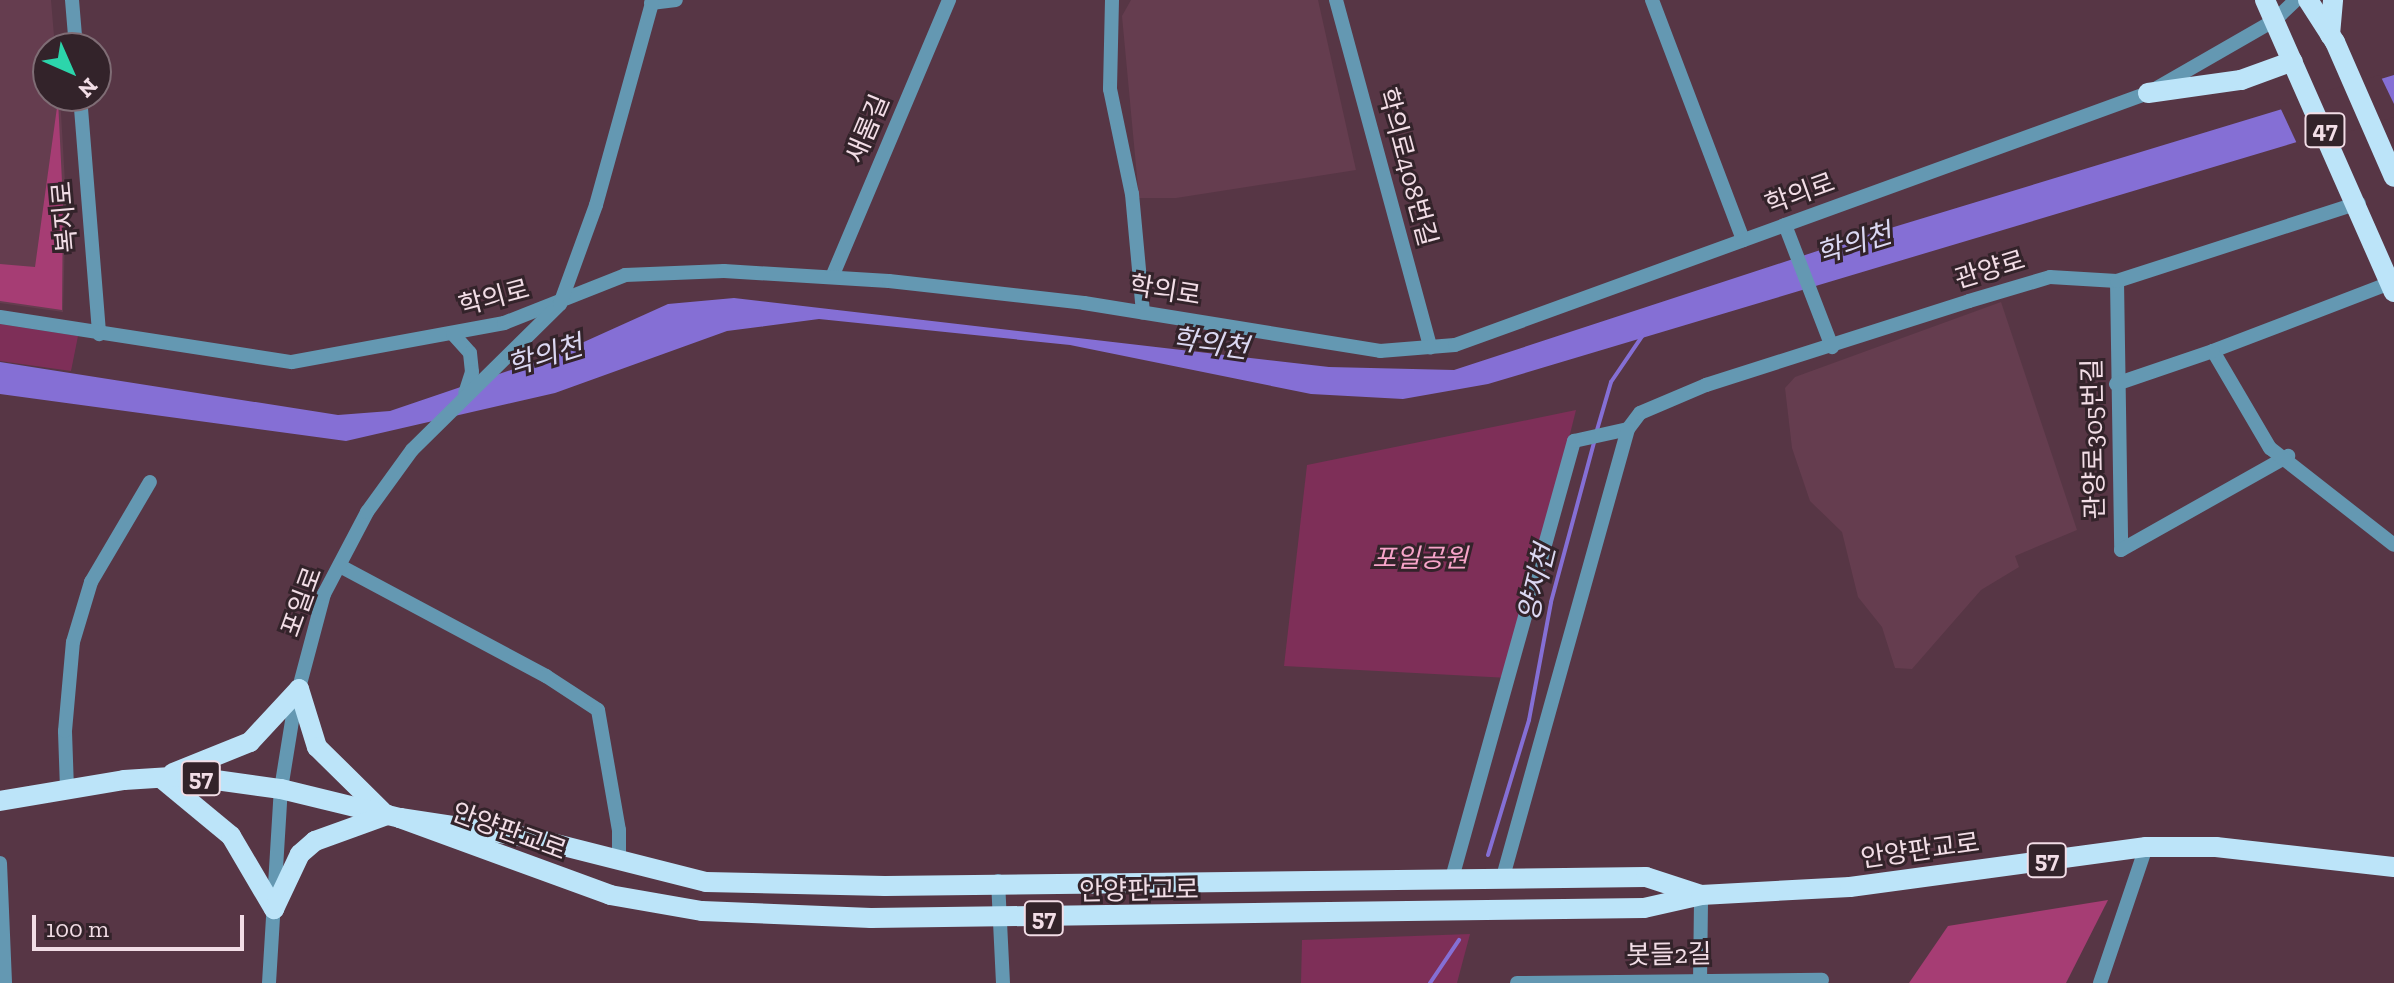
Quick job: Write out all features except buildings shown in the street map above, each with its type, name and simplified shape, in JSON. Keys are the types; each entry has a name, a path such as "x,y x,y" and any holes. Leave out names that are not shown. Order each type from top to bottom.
{"main road":[{"name":"47","path":"2265,0 2356,196 2392,288"},
{"name":"47","path":"2308,0 2342,58 2394,176"},
{"path":"2330,35 2333,0"},
{"path":"2148,93 2241,80 2296,67"},
{"path":"274,909 231,836 161,778 250,742 299,689"},
{"path":"299,689 317,747 342,777 394,817"},
{"name":"안양판교로","path":"0,801 67,789 161,778 281,789 394,817 532,838 706,882 760,885 1646,877 1701,895"},
{"path":"274,909 300,854 315,841 394,817"},
{"name":"안양판교로","path":"394,817 610,895 702,911 1001,919 1644,908 1701,895 1850,887 2146,847 2216,847 2394,867"}],"street":[{"path":"72,0 75,32"},
{"path":"560,304 596,205 652,2 676,0"},
{"name":"새롬길","path":"832,277 949,0"},
{"path":"1112,0 1110,89 1132,194 1143,312"},
{"name":"학의로408번길","path":"1336,0 1430,347"},
{"path":"1652,0 1743,240"},
{"name":"학의로","path":"0,317 292,362 459,338 560,304 625,275 724,271 832,277 1143,312 1380,351 1430,347 1488,335 2148,93 2275,20 2296,0"},
{"name":"복지로","path":"81,112 99,334"},
{"name":"관양로","path":"1628,429 1640,413 1706,385 2050,277 2117,281 2356,196"},
{"path":"1785,225 1832,347"},
{"name":"관양로305번길","path":"2117,281 2116,384 2121,550 2288,456"},
{"path":"2116,384 2392,288"},
{"name":"포일로","path":"269,983 281,789 299,689 324,594 367,512 412,450 560,304"},
{"path":"459,338 472,372 464,396"},
{"path":"2213,351 2270,448 2288,456 2394,545"},
{"path":"1452,878 1574,441 1628,429 1503,877"},
{"path":"67,789 65,731 73,642 91,582 150,482"},
{"path":"340,566 546,676 598,710 619,830 619,862"},
{"path":"2100,983 2146,847"},
{"path":"0,863 5,983"},
{"path":"998,881 1003,983"},
{"path":"1700,980 1701,895"},
{"name":"봇들2길","path":"1517,983 1822,980"}],"shaded area":[{"path":"0,0 51,0 54,32 32,32 32,112 61,112 66,200 63,312 0,303"},
{"path":"1131,0 1318,0 1356,170 1176,198 1139,198 1122,16"},
{"path":"59,112 63,202 62,310 0,301 0,264 35,267"},
{"path":"2001,302 2077,530 2015,556 2019,567 1981,590 1912,669 1895,668 1882,627 1858,597 1842,532 1810,501 1792,448 1785,388 1795,377"},
{"path":"2108,900 2066,983 1909,983 1948,926"}],"green space":[{"path":"0,324 78,336 71,371 0,361"},
{"name":"포일공원","path":"1576,410 1509,678 1284,666 1307,465"},
{"path":"1470,934 1457,983 1301,983 1302,940"}],"water":[{"name":"학의천","path":"2394,75 2394,113 1488,384 1403,399 1311,394 1070,345 819,319 727,331 555,393 346,441 0,394 0,362 338,415 390,411 555,355 668,304 734,298 1329,367 1454,370 1851,240"}],"pier":[{"path":"2380,75 2394,104 2394,117 2299,148 2279,105"}],"waterway":[{"name":"양지천","path":"1597,430 1611,382 1643,335"},
{"name":"양지천","path":"1488,855 1529,720 1551,602 1595,439"},
{"name":"양지천","path":"1430,983 1459,940"}]}
